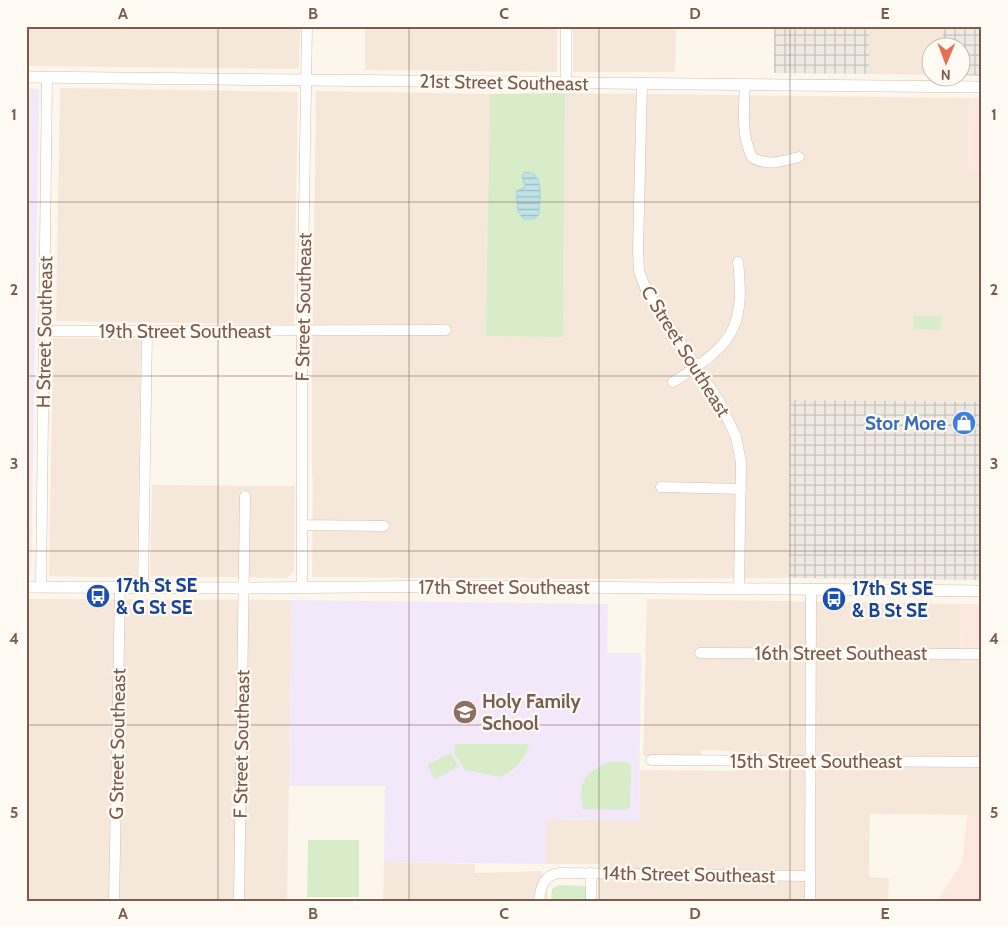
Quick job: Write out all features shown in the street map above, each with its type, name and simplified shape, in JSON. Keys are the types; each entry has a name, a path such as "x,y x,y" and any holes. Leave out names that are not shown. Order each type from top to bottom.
{"street":[{"name":"F Street Southeast","path":"302,587 302,331 307,26"},
{"path":"566,26 566,83"},
{"name":"21st Street Southeast","path":"26,77 982,87"},
{"name":"H Street Southeast","path":"41,587 47,77"},
{"name":"C Street Southeast","path":"642,84 639,271 646,290 726,413 736,437 741,462 739,588"},
{"path":"745,85 744,129 746,142 752,157 762,162 782,161 799,157"},
{"path":"673,382 696,367 722,346 736,324 741,299 738,262"},
{"name":"19th Street Southeast","path":"44,331 446,330"},
{"path":"143,588 147,331"},
{"path":"661,487 741,489"},
{"name":"F Street Southeast","path":"239,901 245,496"},
{"path":"302,525 384,526"},
{"name":"17th Street Southeast","path":"26,587 467,586 982,591"},
{"name":"G Street Southeast","path":"114,901 120,588"},
{"path":"810,901 812,589"},
{"name":"16th Street Southeast","path":"700,653 982,654"},
{"name":"15th Street Southeast","path":"650,760 982,762"},
{"name":"14th Street Southeast","path":"539,901 545,879 553,874 567,872 810,876"},
{"path":"591,873 591,901"}],"shaded area":[{"path":"26,26 300,26 299,69 26,66"},
{"path":"365,26 557,26 557,72 365,70"},
{"path":"573,26 676,26 675,72 573,72"},
{"path":"774,26 869,26 869,74 774,73"},
{"path":"869,26 943,26 943,38 920,38 920,75 869,74"},
{"path":"943,26 982,26 982,76 970,75 970,38 943,38"},
{"path":"26,88 39,89 31,575 26,575"},
{"path":"60,88 298,92 294,325 56,321"},
{"path":"316,91 490,94 487,336 563,336 565,93 969,98 968,172 982,172 982,402 791,400 789,578 312,577 312,370"},
{"path":"969,98 982,98 982,172 968,172"},
{"path":"53,338 141,339 137,578 49,576"},
{"path":"791,400 982,402 982,580 789,578"},
{"path":"152,485 295,486 294,571 287,578 151,576"},
{"path":"26,599 292,600 287,901 26,901"},
{"path":"647,599 961,604 960,662 982,662 982,815 870,814 869,877 889,878 888,901 599,901 599,864 546,864 546,819 639,821 640,770 731,771 731,751 701,750 701,757 643,756"},
{"name":"Holy Family School","path":"292,600 608,604 607,653 641,653 639,821 547,819 546,864 384,862 385,786 289,786"},
{"path":"961,604 982,604 982,662 960,662"},
{"path":"967,815 982,815 982,901 937,901 962,862"},
{"path":"384,862 475,864 475,873 541,871 549,901 383,901"}],"green space":[{"path":"565,93 563,337 486,336 490,94"},
{"path":"914,316 941,316 941,330 914,329"},
{"path":"455,744 529,744 519,764 500,777 465,770 454,753"},
{"path":"451,753 458,767 435,779 427,765"},
{"path":"610,762 626,762 631,765 630,807 626,810 583,809 581,792 585,779 595,769"},
{"path":"308,840 359,840 359,897 307,897"},
{"path":"559,885 584,886 586,888 586,901 549,901 551,900 552,889"}],"water":[{"path":"525,172 532,173 539,182 539,214 533,219 524,219 518,212 516,191 524,188 525,185 522,177"}],"place":[{"name":"Stor More","path":"964,423"},
{"name":"17th St SE & G St SE","path":"98,596"},
{"name":"17th St SE & B St SE","path":"834,599"},
{"name":"Holy Family School","path":"465,712"}]}
